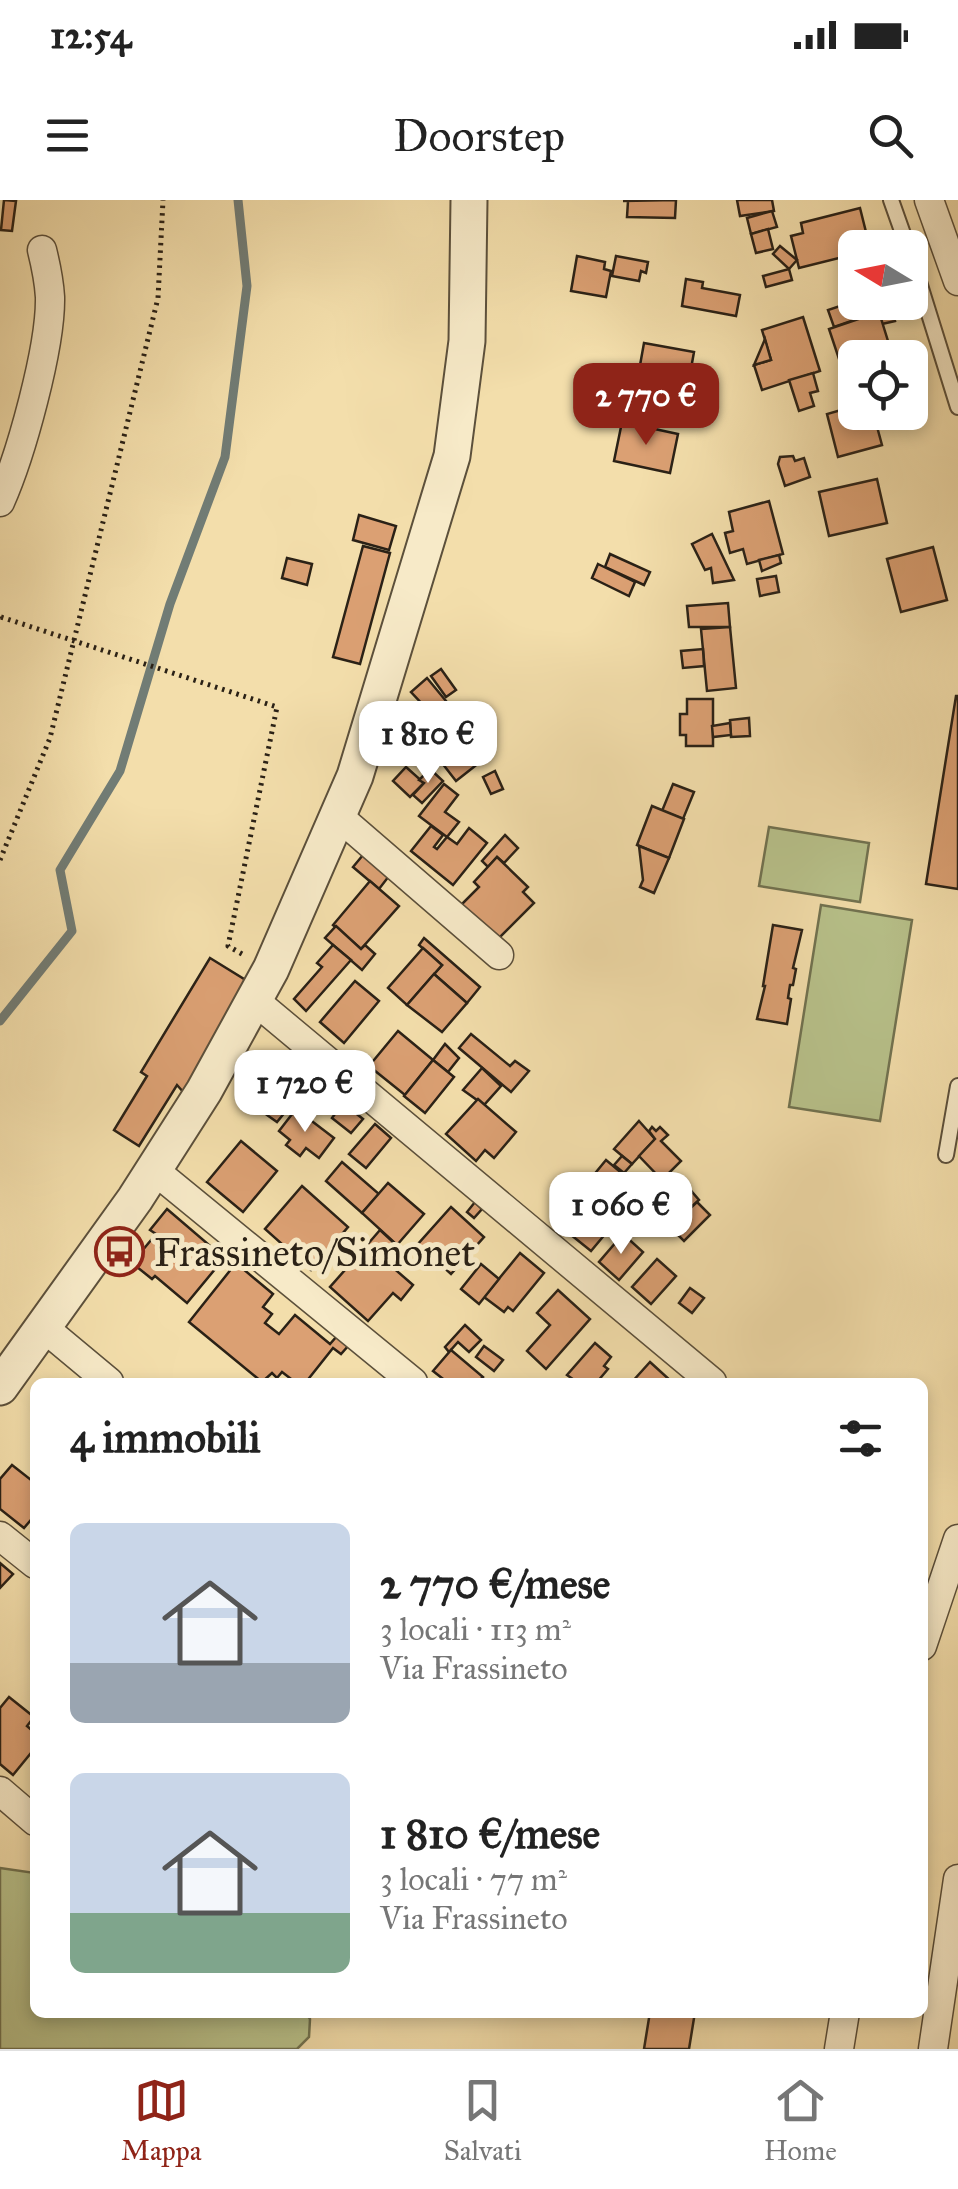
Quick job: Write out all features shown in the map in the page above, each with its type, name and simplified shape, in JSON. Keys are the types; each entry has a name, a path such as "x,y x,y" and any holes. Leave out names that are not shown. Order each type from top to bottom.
{"street":[{"path":"0,1387 154,1170 204,1091 263,985 338,816 368,738 452,456 467,341 469,200"},
{"path":"928,200 958,281"},
{"path":"0,502 20,446 47,327 50,297 42,250"},
{"path":"338,816 499,955"},
{"path":"263,985 707,1378"},
{"path":"154,1170 408,1378"},
{"path":"43,1328 105,1378"},
{"path":"0,1536 30,1560"},
{"path":"928,1628 958,1539"},
{"path":"0,1791 30,1817"},
{"path":"932,2049 958,1879"},
{"path":"839,2049 844,2018"}],"lane":[{"path":"890,200 901,230"},
{"path":"928,311 957,403"},
{"path":"946,1155 958,1086"}],"path":[{"path":"0,860 50,738 60,700 158,298 164,200"},
{"path":"0,618 276,707 228,946 263,985"}],"green space":[{"path":"769,827 869,843 860,902 759,886"},
{"path":"821,905 912,920 880,1121 789,1107"},
{"path":"0,1868 30,1872 30,2018 310,2019 309,2037 297,2049 0,2049"}],"building":[{"path":"4,200 16,201 12,231 1,230"},
{"path":"676,200 675,218 627,217 628,201 623,201"},
{"path":"737,200 772,200 774,211 740,216"},
{"path":"860,208 866,230 838,230 838,258 799,268 791,236 803,233 801,223"},
{"path":"772,211 777,227 751,234 747,218"},
{"path":"768,229 773,249 756,253 751,234"},
{"path":"780,246 797,260 789,269 773,254"},
{"path":"577,256 605,262 604,269 611,271 606,297 571,291"},
{"path":"616,256 648,262 646,273 641,271 639,281 612,276"},
{"path":"789,269 792,280 766,287 763,276"},
{"path":"686,279 703,282 702,288 740,295 736,316 682,306"},
{"path":"838,307 838,320 854,320 834,327 828,310"},
{"path":"803,317 820,371 762,390 754,365 771,360 762,330"},
{"path":"855,320 881,320 888,340 838,340 838,356 829,329"},
{"path":"765,339 771,360 754,365"},
{"path":"644,343 694,352 687,391 637,382"},
{"path":"813,373 818,391 810,393 814,406 799,411 789,380"},
{"path":"838,411 838,430 878,430 882,445 838,457 827,414"},
{"path":"622,422 678,434 670,473 614,461"},
{"path":"793,456 795,461 804,458 810,477 785,486 778,464 780,457"},
{"path":"877,479 887,523 829,536 819,492"},
{"path":"769,501 783,554 747,564 743,549 730,553 725,533 733,531 729,512"},
{"path":"359,515 396,526 389,550 353,540"},
{"path":"712,534 734,580 713,583 711,568 705,570 692,544"},
{"path":"363,546 390,553 360,664 333,657"},
{"path":"933,547 947,600 901,612 887,559"},
{"path":"610,554 650,572 644,585 605,567"},
{"path":"779,555 781,563 762,571 759,560"},
{"path":"287,558 312,564 307,585 282,578"},
{"path":"598,564 635,582 629,596 592,578"},
{"path":"776,576 779,592 760,596 757,579"},
{"path":"728,603 730,627 689,627 687,606"},
{"path":"730,627 736,688 707,691 701,629"},
{"path":"703,649 704,666 683,668 681,651"},
{"path":"441,669 456,690 446,697 431,676"},
{"path":"427,678 460,718 456,722 452,718 443,726 411,692"},
{"path":"958,696 958,889 926,884"},
{"path":"687,699 713,699 713,746 686,746 686,735 680,735 680,714 687,714"},
{"path":"431,712 446,730 415,757 400,739"},
{"path":"749,718 750,736 731,737 730,720"},
{"path":"730,723 731,735 713,737 712,726"},
{"path":"467,727 482,756 472,763 452,737"},
{"path":"446,730 475,766 456,781 428,745"},
{"path":"406,767 424,783 410,797 393,781"},
{"path":"430,769 443,781 422,803 413,795 424,783 419,780"},
{"path":"495,771 503,789 491,794 483,777"},
{"path":"444,784 458,795 445,812 459,822 447,837 419,816"},
{"path":"673,784 694,792 683,819 662,811"},
{"path":"652,806 684,819 669,858 637,845"},
{"path":"431,826 443,835 434,847 437,849 447,837 457,844 469,828 487,843 453,885 411,851"},
{"path":"505,835 518,848 504,863 497,857 488,867 482,861"},
{"path":"639,846 669,858 654,893 640,887 643,880"},
{"path":"363,855 389,876 379,889 353,867"},
{"path":"497,857 528,887 523,892 534,903 496,941 460,906 479,887 474,882"},
{"path":"370,881 399,906 361,949 333,925"},
{"path":"773,925 802,930 790,985 787,1024 757,1019"},
{"path":"336,926 361,949 365,945 375,954 362,970 325,938"},
{"path":"424,938 480,987 467,1003 434,974 442,965 419,945"},
{"path":"333,945 351,960 306,1011 294,999 322,967 317,963"},
{"path":"423,948 442,965 407,1005 388,988"},
{"path":"210,958 252,984 185,1094 177,1085 139,1146 114,1130 147,1076 141,1072"},
{"path":"434,974 467,1003 442,1032 407,1005"},
{"path":"355,981 379,1001 344,1043 320,1022"},
{"path":"398,1031 433,1060 405,1095 369,1066"},
{"path":"471,1034 510,1066 515,1061 529,1071 511,1092 459,1048"},
{"path":"445,1044 459,1058 448,1072 433,1060"},
{"path":"433,1060 454,1077 425,1113 404,1096"},
{"path":"265,1067 278,1078 263,1097 250,1085"},
{"path":"482,1068 501,1086 484,1105 463,1090"},
{"path":"297,1076 313,1088 296,1109 290,1106 277,1122 267,1115"},
{"path":"478,1099 516,1132 494,1158 485,1150 476,1161 446,1134"},
{"path":"343,1103 363,1119 351,1133 332,1118"},
{"path":"296,1109 334,1138 319,1158 306,1148 300,1156 286,1145 290,1140 279,1131"},
{"path":"639,1121 655,1139 632,1164 614,1149"},
{"path":"375,1124 391,1138 366,1168 349,1154"},
{"path":"652,1127 656,1131 660,1127 668,1135 661,1141 681,1161 662,1180 639,1156 655,1139 649,1131"},
{"path":"241,1141 277,1171 243,1212 207,1182"},
{"path":"622,1156 632,1164 624,1173 614,1165"},
{"path":"606,1160 642,1190 591,1251 555,1222"},
{"path":"342,1162 379,1194 362,1213 326,1181"},
{"path":"388,1183 424,1214 397,1245 362,1213"},
{"path":"302,1186 348,1227 311,1270 265,1229"},
{"path":"687,1186 699,1200 670,1227 657,1213"},
{"path":"475,1202 482,1209 474,1218 467,1212"},
{"path":"697,1202 710,1215 684,1241 670,1227"},
{"path":"451,1207 484,1237 451,1274 418,1244"},
{"path":"167,1209 215,1250 206,1260 216,1268 187,1303 155,1276 152,1279 132,1263 156,1234 150,1230"},
{"path":"380,1230 393,1242 381,1257 367,1245"},
{"path":"623,1234 643,1252 619,1280 599,1262"},
{"path":"367,1245 413,1285 401,1300 393,1293 368,1321 330,1287"},
{"path":"520,1253 544,1273 513,1311 508,1307 504,1312 484,1297"},
{"path":"657,1259 676,1276 651,1304 632,1287"},
{"path":"236,1263 273,1294 263,1307 272,1314 265,1323 279,1334 295,1315 330,1344 337,1336 349,1345 341,1354 333,1348 309,1378 290,1378 282,1372 277,1378 272,1373 257,1378 189,1322"},
{"path":"481,1264 499,1279 479,1304 461,1289"},
{"path":"690,1288 704,1298 692,1313 679,1303"},
{"path":"558,1290 590,1319 546,1369 527,1351 550,1325 537,1313"},
{"path":"465,1325 481,1340 469,1352 458,1342 449,1352 445,1347"},
{"path":"595,1343 611,1357 600,1378 567,1375"},
{"path":"484,1346 503,1360 494,1371 476,1357"},
{"path":"451,1350 483,1377 442,1378 433,1371"},
{"path":"650,1362 668,1378 636,1378"},
{"path":"12,1465 30,1479 30,1521 24,1528 0,1509 0,1479"},
{"path":"0,1563 13,1574 0,1588"},
{"path":"9,1697 30,1714 30,1754 13,1775 0,1764 0,1708"},
{"path":"649,2018 694,2018 689,2049 644,2049"}],"waterway":[{"path":"0,1021 72,931 60,870 120,771 170,604 225,457 247,286 238,200"}],"place":[{"name":"Frassineto/Simonet","path":"119,1252"}]}
